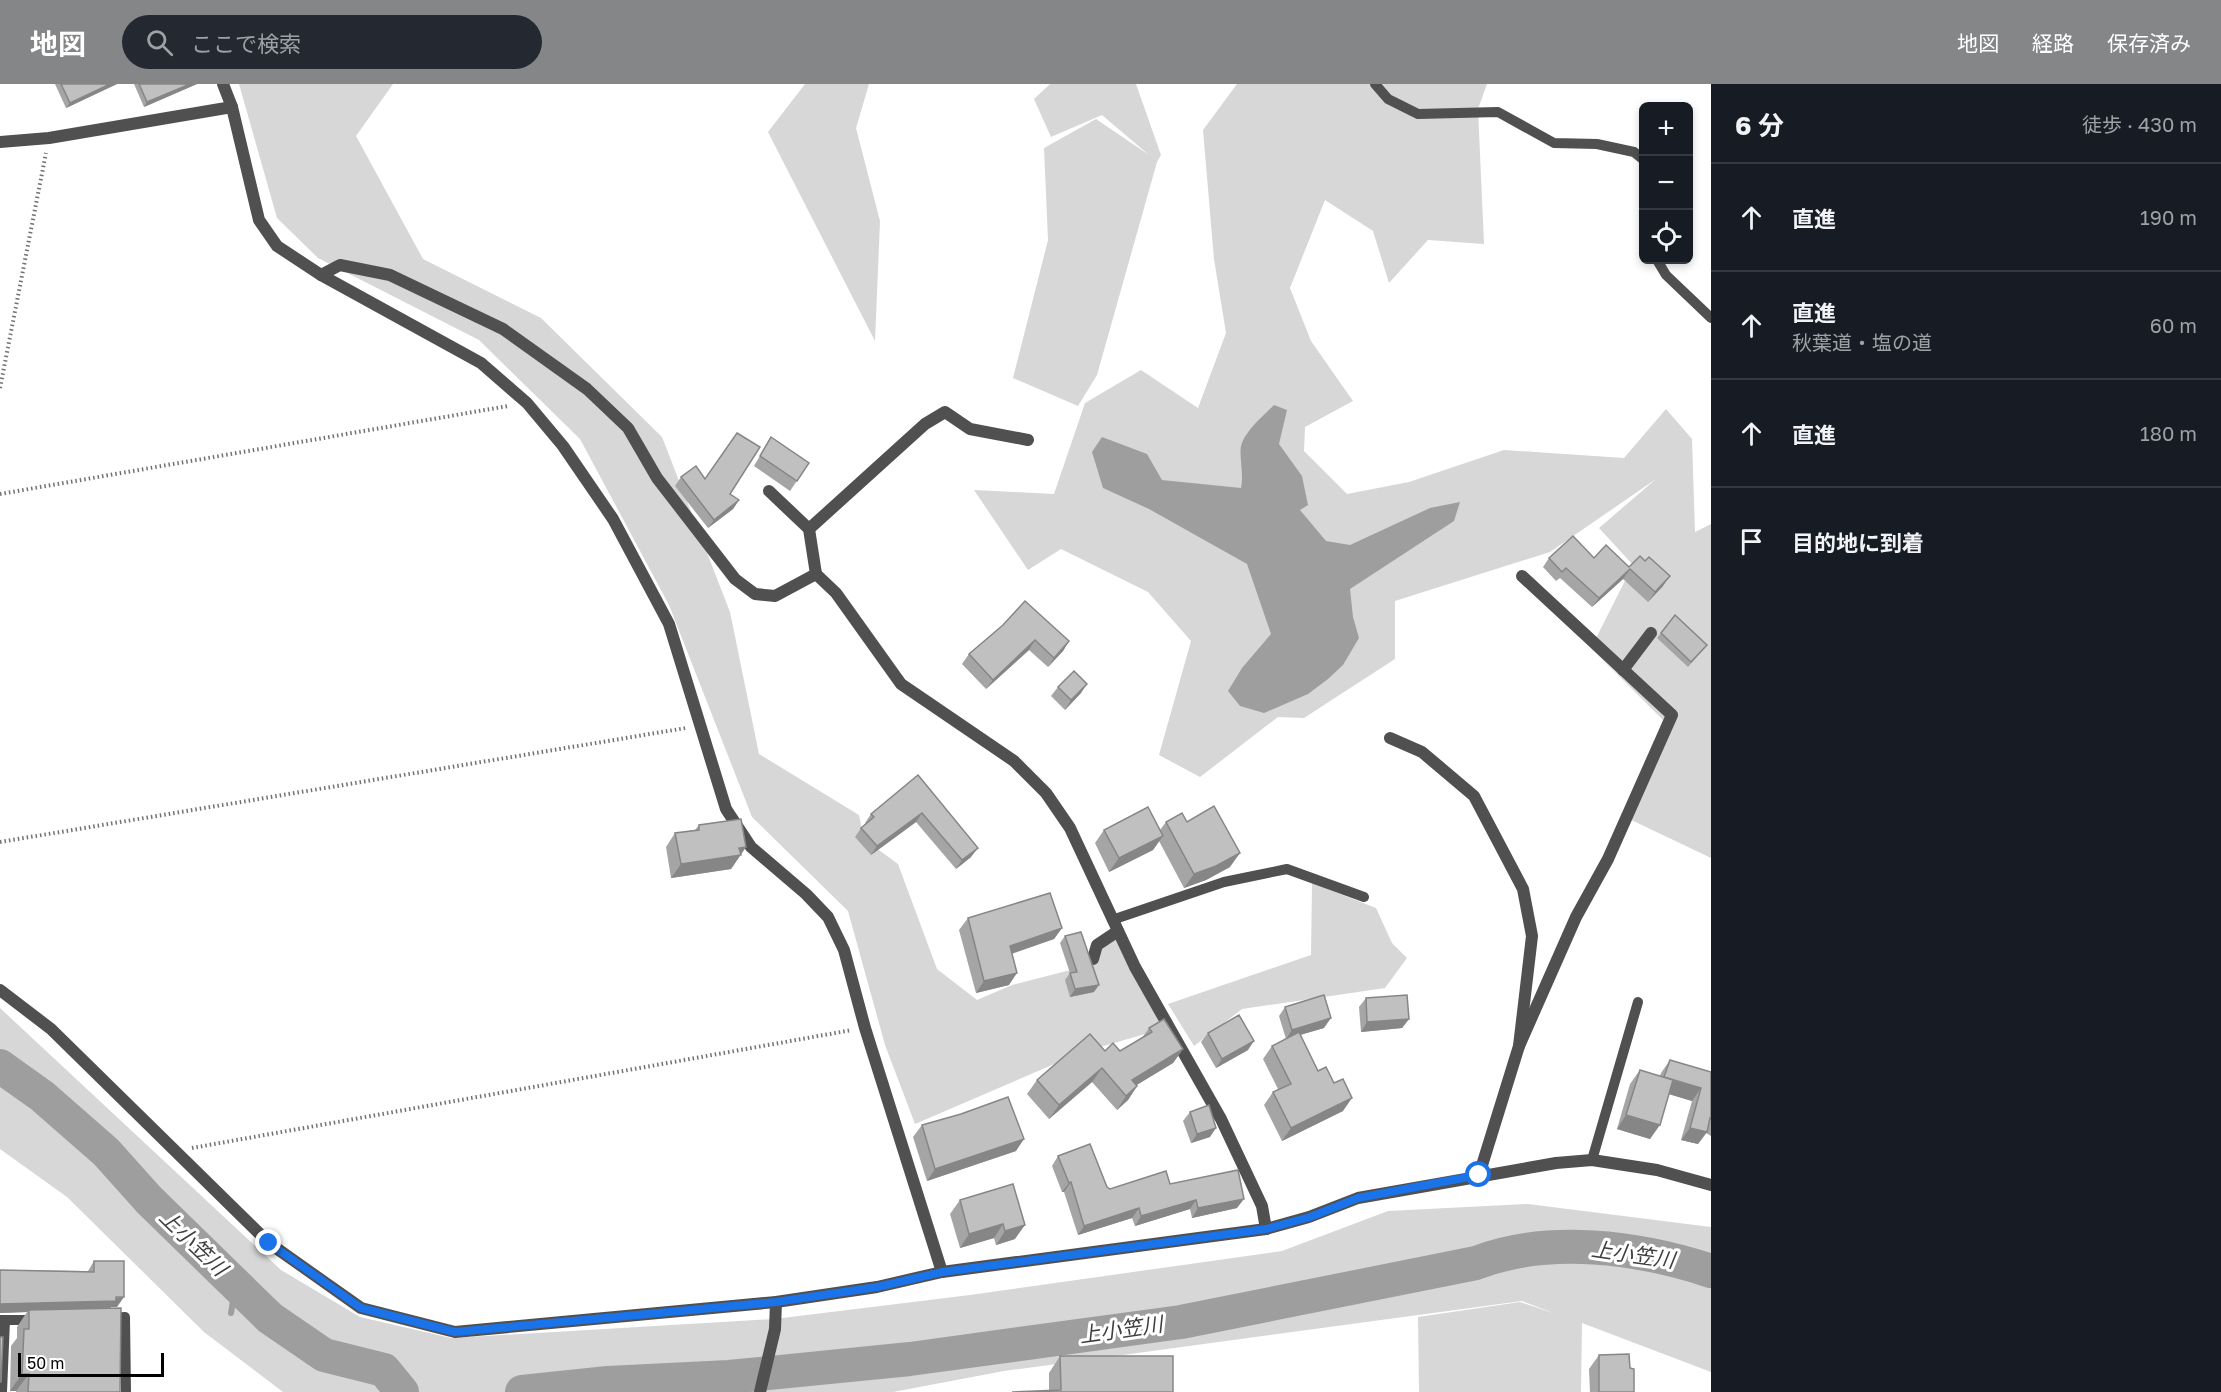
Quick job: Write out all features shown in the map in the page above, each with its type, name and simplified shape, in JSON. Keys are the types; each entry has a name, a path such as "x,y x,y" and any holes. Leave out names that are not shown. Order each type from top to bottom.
{"street":[{"path":"223,84 232,107 259,220 277,246 321,275 481,363 527,402 563,446 613,519 669,624 726,809 751,847 806,894 828,917 844,950 865,1028 942,1272"},
{"path":"0,142 49,138 232,107"},
{"path":"321,275 340,265 390,275 503,328 587,389 628,428 657,478 735,579 755,594 775,596 816,574"},
{"path":"809,529 925,424 945,412 970,429 1028,440"},
{"path":"770,491 809,529 816,574 836,593 902,684 1014,761 1046,793 1070,828 1135,967 1221,1119 1262,1206 1266,1229"},
{"path":"1479,1175 1519,1046 1576,917 1608,859 1672,715 1522,576"},
{"path":"1623,670 1651,633"},
{"path":"1390,738 1422,752 1474,796 1523,889 1532,936 1519,1046"},
{"path":"1093,959 1097,945 1115,925"},
{"path":"0,990 51,1029 177,1150 269,1243 361,1308 455,1332 776,1302 877,1287 942,1272 1266,1229 1310,1217 1358,1198 1479,1175 1592,1160 1657,1170 1711,1185"},
{"path":"760,1392 775,1329 776,1302"}],"lane":[{"path":"1375,84 1388,99 1418,114 1498,111 1554,142 1616,148 1634,152 1639,156"},
{"path":"1659,264 1666,275 1711,318"},
{"path":"1115,925 1224,882 1287,868 1364,897"},
{"path":"1592,1160 1638,1002"},
{"path":"88,1318 124,1317 126,1392"},
{"path":"2,1392 2,1320 41,1319"}],"path":[{"path":"0,388 49,138"},
{"path":"0,494 527,402"},
{"path":"0,842 702,726"},
{"path":"177,1150 865,1028"}],"shaded area":[{"path":"239,84 393,84 356,136 423,259 541,318 662,437 730,612 759,754 859,815 864,839 898,864 937,969 977,1000 1012,985 1086,966 1112,929 1132,961 1162,1029 1080,1053 915,1124 885,1045 848,911 752,817 669,605 580,439 479,340 318,258 277,218"},
{"path":"805,84 869,84 856,128 880,221 875,341 768,132"},
{"path":"1050,84 1136,84 1161,155 1157,162 1097,375 1078,406 1013,378 1048,240 1044,148 1096,119 1149,155 1102,115 1051,137 1034,99"},
{"path":"1237,84 1487,84 1478,109 1484,244 1428,240 1389,283 1373,231 1325,200 1290,288 1311,341 1353,401 1305,427 1304,451 1347,494 1409,482 1504,450 1624,458 1666,409 1692,439 1695,532 1711,524 1711,858 1625,817 1663,720 1591,648 1633,565 1599,528 1656,479 1550,552 1395,601 1395,659 1304,718 1278,717 1200,777 1159,755 1191,641 1148,592 1061,549 1028,570 974,490 1054,494 1085,403 1141,370 1198,408 1226,333 1214,259 1203,130"},
{"path":"1274,405 1287,410 1279,444 1302,476 1308,505 1300,510 1326,541 1350,545 1430,508 1460,502 1454,521 1350,589 1353,617 1359,638 1343,665 1308,694 1264,713 1240,706 1228,691 1242,668 1271,634 1247,564 1149,509 1103,488 1092,452 1102,437 1147,454 1162,480 1241,488 1243,440"},
{"path":"1312,883 1376,908 1392,943 1407,958 1385,988 1242,1009 1194,1046 1168,1004 1311,955"},
{"path":"0,1008 281,1270 360,1317 451,1338 774,1319 970,1295 1282,1251 1388,1211 1528,1204 1711,1227 1711,1372 1582,1323 1581,1392 1419,1392 1418,1317 1520,1302 1556,1314 1522,1301 1004,1371 893,1392 283,1392 204,1332 67,1197 0,1149"}],"building":[{"path":"61,84 110,84 70,103"},
{"path":"139,84 190,84 147,102"},
{"path":"737,433 760,447 730,494 739,500 714,520 681,477 696,466 705,479"},
{"path":"771,437 809,463 797,481 760,456"},
{"path":"1573,536 1594,558 1606,545 1629,567 1640,556 1645,561 1649,557 1670,576 1655,592 1630,569 1599,598 1566,568 1562,572 1549,558"},
{"path":"1025,601 1069,641 1054,658 1035,640 993,680 969,654 1003,625"},
{"path":"1675,615 1707,645 1691,662 1661,633"},
{"path":"1074,671 1087,684 1071,700 1058,687"},
{"path":"918,775 978,848 962,860 922,813 877,846 861,828 874,817 871,814"},
{"path":"1214,806 1240,853 1216,866 1194,874 1166,822 1182,813 1187,822"},
{"path":"1148,807 1163,836 1119,858 1104,830"},
{"path":"741,819 746,847 739,848 741,855 681,864 675,833 699,830 699,825"},
{"path":"1050,893 1062,928 1010,946 1017,973 984,981 968,918"},
{"path":"1081,932 1099,985 1075,989 1070,973 1077,972 1065,936"},
{"path":"1324,995 1331,1018 1292,1030 1285,1007"},
{"path":"1407,995 1409,1019 1367,1022 1366,998"},
{"path":"1239,1015 1254,1041 1222,1059 1208,1033"},
{"path":"1164,1019 1183,1049 1132,1080 1137,1086 1126,1096 1102,1068 1059,1105 1037,1080 1090,1034 1105,1051 1113,1043 1120,1051 1152,1032 1149,1028"},
{"path":"1299,1032 1318,1071 1326,1067 1334,1083 1343,1079 1352,1098 1291,1128 1273,1092 1291,1084 1272,1046"},
{"path":"1670,1060 1711,1072 1711,1119 1707,1132 1690,1128 1701,1088 1664,1077"},
{"path":"1640,1070 1673,1080 1660,1125 1626,1115"},
{"path":"1008,1097 1024,1139 935,1169 922,1125"},
{"path":"1209,1105 1216,1128 1197,1134 1190,1112"},
{"path":"1090,1144 1107,1187 1110,1189 1166,1171 1170,1184 1238,1170 1244,1199 1198,1208 1196,1200 1141,1216 1139,1208 1084,1226 1071,1182 1069,1183 1058,1156"},
{"path":"1013,1184 1025,1225 1005,1231 1003,1224 969,1234 960,1200"},
{"path":"94,1261 124,1261 124,1297 116,1297 116,1301 0,1304 0,1270 94,1272"},
{"path":"121,1308 120,1392 28,1392 29,1374 22,1374 24,1329 29,1329 29,1310"},
{"path":"0,1337 3,1337 1,1382 0,1382"},
{"path":"1629,1354 1630,1368 1634,1369 1634,1392 1599,1392 1599,1355"},
{"path":"1060,1356 1173,1356 1173,1392 1012,1392 1061,1390"}],"waterway":[{"name":"上小笠川","path":"0,1066 42,1096 106,1152 149,1200 270,1318 324,1355 384,1370 402,1392"},
{"name":"上小笠川","path":"522,1392 608,1383 729,1377 910,1359 1181,1322 1476,1263 1504,1254 1533,1249 1563,1247 1624,1251 1654,1256 1711,1271"},
{"path":"231,1313 236,1283"}],"route":[{"path":"269,1243 361,1308 455,1332 776,1302 877,1287 942,1272 1266,1229 1310,1217 1358,1198 1479,1175"}]}
